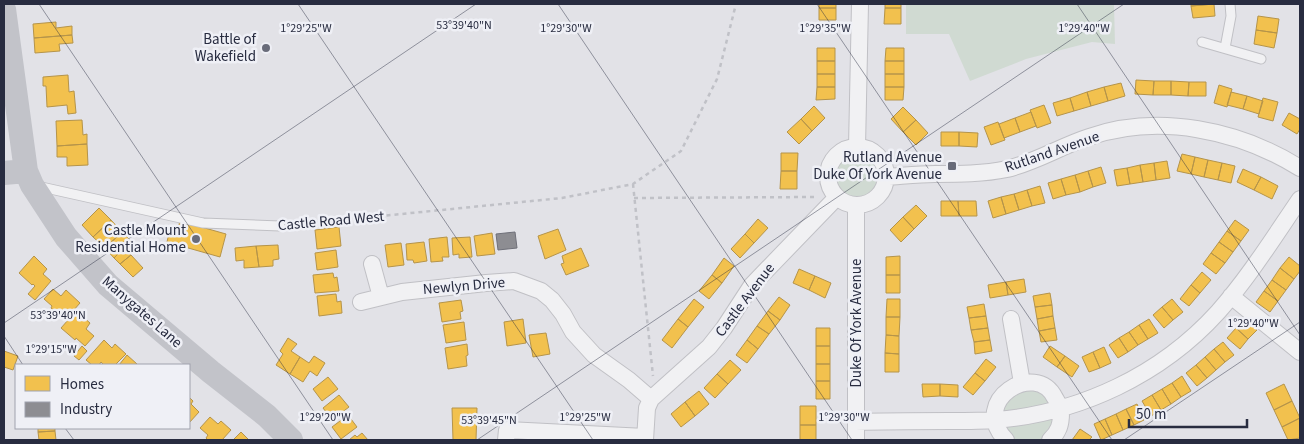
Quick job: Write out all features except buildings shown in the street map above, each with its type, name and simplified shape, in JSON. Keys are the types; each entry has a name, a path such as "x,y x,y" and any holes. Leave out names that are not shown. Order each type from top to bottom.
{"street":[{"path":"857,147 860,4"},
{"name":"Manygates Lane","path":"5,22 20,176 66,237 108,285 211,372 267,416 291,440"},
{"name":"Rutland Avenue","path":"886,177 975,174 998,170 1027,163 1090,136 1155,126 1176,126 1232,137 1258,145 1300,168"},
{"path":"857,147 866,148 879,158 884,165 886,177 882,189 876,198 867,203 856,205 846,203 837,197 828,182 830,164 834,157 843,150 857,147"},
{"name":"Castle Avenue","path":"651,399 709,347 752,285 837,197"},
{"path":"856,422 995,420 1028,416 1091,400 1121,386 1171,354 1198,332 1231,296 1300,199"},
{"name":"Duke Of York Avenue","path":"856,205 856,440"},
{"path":"372,264 381,297"},
{"name":"Newlyn Drive","path":"361,302 402,292 514,281 541,291 552,300 563,314 573,332 594,355 651,399"},
{"path":"1231,296 1300,352"},
{"path":"1011,319 1022,383"},
{"path":"1006,440 1000,434 995,420 996,406 1002,395 1011,387 1022,383 1035,383 1054,394 1061,408 1060,424 1055,436 1050,440"},
{"path":"506,440 507,430 645,438 646,408 651,399"}],"lane":[{"path":"1225,48 1231,16 1230,4"},
{"path":"1202,42 1261,58"},
{"name":"Castle Road West","path":"20,176 203,223 280,226"}],"path":[{"path":"651,399 653,380 633,184 681,151 717,79 736,4"},
{"name":"Castle Road West","path":"280,226 562,198 633,184"},
{"path":"634,198 837,197"}],"shaded area":[{"path":"906,4 1114,4 1115,44 1092,42 1026,59 970,81 949,34 906,34"},
{"path":"857,147 868,149 881,160 886,176 884,187 873,200 857,205 846,203 833,192 828,176 830,165 841,152"},
{"path":"1035,383 1061,409 1050,440 1006,440 996,406"}],"place":[{"name":"Battle of Wakefield","path":"266,48"},
{"name":"Rutland Avenue Duke Of York Avenue","path":"952,166"},
{"name":"Castle Mount Residential Home","path":"196,239"}]}
